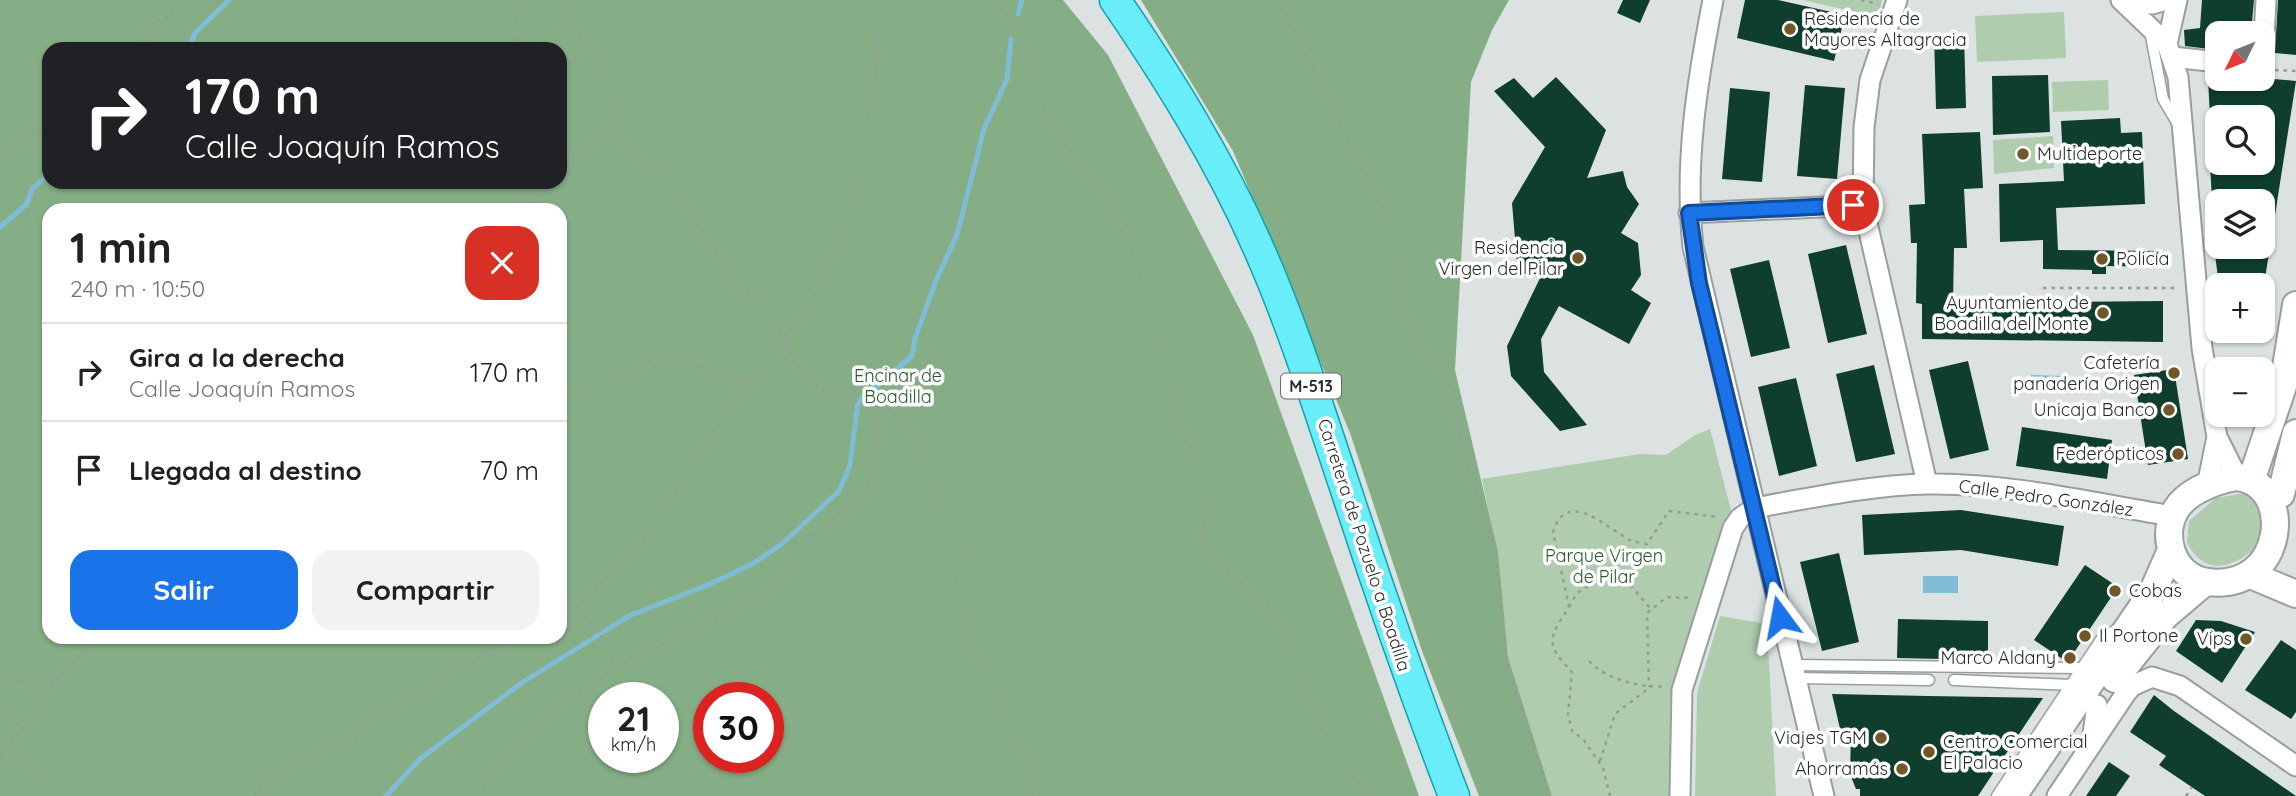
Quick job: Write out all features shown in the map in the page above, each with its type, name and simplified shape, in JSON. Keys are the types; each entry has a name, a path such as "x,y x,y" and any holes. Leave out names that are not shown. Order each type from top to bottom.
{"main road":[{"name":"Carretera de Pozuelo a Boadilla","path":"1115,0 1187,111 1225,177 1258,248 1308,375 1409,680 1454,796"}],"street":[{"path":"1713,0 1691,130 1689,213 1699,283 1824,796"},
{"path":"2121,0 2149,24 2170,51 2205,59"},
{"path":"2139,0 2152,4 2166,0"},
{"path":"2177,0 2170,51 2183,132 2205,361"},
{"path":"2266,0 2267,21"},
{"path":"1887,2 1870,80 1864,127 1863,205 1927,484"},
{"path":"1689,213 1863,205"},
{"path":"2244,478 2283,386 2296,305"},
{"path":"2207,486 2217,437 2216,427"},
{"path":"2281,494 2296,433"},
{"path":"2217,437 2244,478"},
{"path":"2244,478 2272,486 2281,494 2289,510 2291,549 2277,555 2253,576 2237,581 2205,582 2189,575 2178,566 2171,550 2169,530 2172,516 2180,503 2207,486 2244,478"},
{"name":"Calle Pedro González","path":"1754,508 1841,492 1927,484 1977,486 2172,516"},
{"path":"1679,796 1682,690 1733,528 1740,518 1754,508"},
{"path":"2013,796 2153,591 2171,550"},
{"path":"2253,576 2296,594"},
{"path":"2034,796 2134,652 2166,615 2205,582"},
{"path":"2057,796 2132,686 2152,677 2180,686 2296,766"},
{"path":"2092,746 2097,705"}],"lane":[{"path":"2149,24 2164,99 2183,132"},
{"path":"2275,396 2283,386"},
{"path":"1997,796 2102,638 2134,620"},
{"path":"1793,672 2081,668"},
{"path":"1793,672 1929,680"},
{"path":"1954,680 2071,685"}],"path":[{"path":"144,42 153,21 169,17 182,0"},
{"path":"514,42 518,0"},
{"path":"555,0 597,60 634,159 657,166 736,282 766,306 784,337 796,368 822,390 876,408 888,409 912,428 935,494 962,547 956,584 968,642 997,683 1010,738 1025,756 1033,796"},
{"path":"567,612 575,608 640,545 746,382 784,337 804,320 851,207 875,81 880,0"},
{"path":"996,0 1037,71 1045,111 1063,142 1111,205 1133,255 1169,378 1177,393 1180,426 1195,456 1202,483 1205,496 1203,541 1229,574 1266,601 1282,624 1313,712 1366,796"},
{"path":"1278,0 1385,214 1406,309 1429,358 1446,369 1468,469 1495,549 1506,660 1549,796"},
{"path":"1861,0 1887,2"},
{"path":"2275,64 2296,71"},
{"path":"567,165 579,152 603,140 620,121"},
{"path":"0,165 28,134 42,132"},
{"path":"533,203 546,189"},
{"path":"2043,288 2174,288"},
{"path":"567,392 580,392 630,369 664,358 746,382"},
{"path":"478,796 529,733 615,666 663,644 677,633 715,621 733,604 764,592 783,574 802,564 808,540 863,496 879,453 876,408"},
{"path":"1569,607 1553,532 1556,522 1569,513 1597,518 1628,539 1647,544 1670,511 1723,517"},
{"path":"1610,796 1603,768 1583,739 1572,731 1567,715 1572,672 1551,645 1551,634 1577,593 1607,575 1631,586 1650,608"},
{"path":"1651,686 1647,624 1650,608 1667,597 1698,601"},
{"path":"575,608 605,640 615,666"},
{"path":"49,796 46,786 23,761 0,757 62,672 95,644"},
{"path":"255,796 258,786 303,757 353,744 372,713 415,700 437,678 506,644"},
{"path":"1589,661 1598,671 1631,684 1674,688"},
{"path":"0,685 62,672"},
{"path":"1600,761 1615,714 1651,686"},
{"path":"0,715 24,727"},
{"path":"2186,796 2192,787"}],"green space":[{"name":"Encinar de Boadilla","path":"0,0 1063,0 1108,55 1253,335 1419,796 0,796"},
{"path":"1141,0 1509,0 1492,30 1471,82 1455,370 1498,552 1508,657 1552,796 1479,796 1422,651 1350,433 1233,151"},
{"path":"1803,0 1882,0 1878,17"},
{"path":"2064,12 2066,58 1977,62 1975,16"},
{"path":"2108,80 2109,110 2053,112 2052,82"},
{"name":"Multideporte","path":"2053,136 2054,168 1994,174 1993,140"},
{"name":"Parque Virgen de Pilar","path":"1710,429 1733,518 1677,687 1675,796 1552,796 1508,657 1497,553 1482,479 1640,454 1666,455 1695,435"},
{"path":"2245,493 2257,498 2269,535 2238,560 2216,566 2205,563 2187,542 2189,521 2216,498"},
{"path":"1720,616 1767,624 1776,796 1695,796 1697,693"}],"water":[{"path":"2031,375 2065,376 2066,392 2031,392"},
{"path":"1923,576 1958,576 1958,593 1923,593"}],"building":[{"path":"1623,0 1650,0 1640,23 1617,13"},
{"name":"Residencia de Mayores Altagracia","path":"1745,0 1778,0 1845,15 1834,61 1737,38"},
{"path":"2202,0 2254,0 2252,21 2205,21 2205,48 2185,46 2184,30 2200,28"},
{"path":"2278,0 2296,0 2296,55 2275,53"},
{"path":"1934,34 1964,34 1966,108 1936,109"},
{"path":"2048,75 2050,132 1993,135 1992,76"},
{"name":"Residencia Virgen del Pilar","path":"1556,77 1606,130 1587,178 1623,171 1627,187 1639,204 1621,233 1638,243 1641,275 1631,290 1651,303 1629,344 1559,306 1541,339 1544,372 1587,425 1560,431 1511,376 1507,346 1542,274 1518,274 1512,203 1545,147 1494,91 1514,78 1533,98"},
{"path":"2275,79 2296,81 2275,215 2275,189 2211,189 2211,175 2275,175 2275,105 2209,105 2209,91 2275,91"},
{"path":"1805,85 1845,88 1837,179 1797,176"},
{"path":"1730,88 1770,92 1762,182 1722,179"},
{"path":"2120,118 2121,133 2142,132 2145,204 2056,208 2058,250 2161,251 2161,267 2106,266 2106,274 2092,274 2092,270 2043,269 2043,240 2000,242 1999,184 2064,181 2061,121"},
{"path":"1980,132 1983,188 1964,189 1967,248 1954,248 1953,303 2163,301 2163,342 1922,339 1922,304 1916,303 1917,243 1911,243 1909,205 1925,204 1922,134"},
{"path":"1846,245 1867,334 1828,343 1808,254"},
{"path":"2216,259 2268,259 2266,273 2217,273"},
{"path":"1769,260 1790,348 1751,357 1730,269"},
{"path":"1968,361 1989,450 1950,459 1929,370"},
{"path":"1874,365 1895,454 1856,462 1836,374"},
{"path":"2174,369 2188,459 2148,465 2134,375"},
{"path":"1796,378 1817,466 1779,476 1758,387"},
{"path":"2022,427 2112,440 2107,479 2016,466"},
{"path":"1961,510 2064,526 2058,566 1961,550 1864,555 1862,515"},
{"path":"1839,553 1859,642 1822,651 1800,562"},
{"path":"2085,565 2118,587 2069,660 2064,660 2034,640"},
{"path":"1898,619 1988,621 1988,660 1897,658"},
{"path":"2196,620 2221,621 2255,632 2222,683 2176,651"},
{"path":"2281,640 2296,650 2296,712 2291,719 2245,690"},
{"name":"Centro Comercial El Palacio","path":"1832,694 2043,698 1978,796 1860,796 1860,789 1856,789 1850,774 1851,734 1841,733"},
{"path":"2154,695 2296,796 2205,796 2159,765 2166,756 2130,732"},
{"path":"2109,762 2130,776 2116,796 2086,796"}],"waterway":[{"path":"192,42 195,33 229,0"},
{"path":"1018,14 1022,0"},
{"path":"386,796 421,758 523,682 629,616 710,584 754,563 783,543 839,491 850,465 858,402 912,356 915,338 937,278 957,235 984,129 1007,79 1011,39"},
{"path":"0,227 27,204 32,189 42,180"}],"place":[{"name":"Residencia de Mayores Altagracia","path":"1790,29"},
{"name":"Multideporte","path":"2023,154"},
{"name":"Residencia Virgen del Pilar","path":"1578,258"},
{"name":"Policía","path":"2102,259"},
{"name":"Ayuntamiento de Boadilla del Monte","path":"2103,313"},
{"name":"Cafetería panadería Origen","path":"2174,373"},
{"name":"Unicaja Banco","path":"2169,410"},
{"name":"Federópticos","path":"2178,454"},
{"name":"Cobas","path":"2115,591"},
{"name":"Il Portone","path":"2085,636"},
{"name":"Vips","path":"2246,639"},
{"name":"Marco Aldany","path":"2070,658"},
{"name":"Viajes TGM","path":"1881,738"},
{"name":"Centro Comercial El Palacio","path":"1929,752"},
{"name":"Ahorramás","path":"1902,769"}],"route":[{"path":"1780,617 1699,283 1689,213 1853,205"}]}
